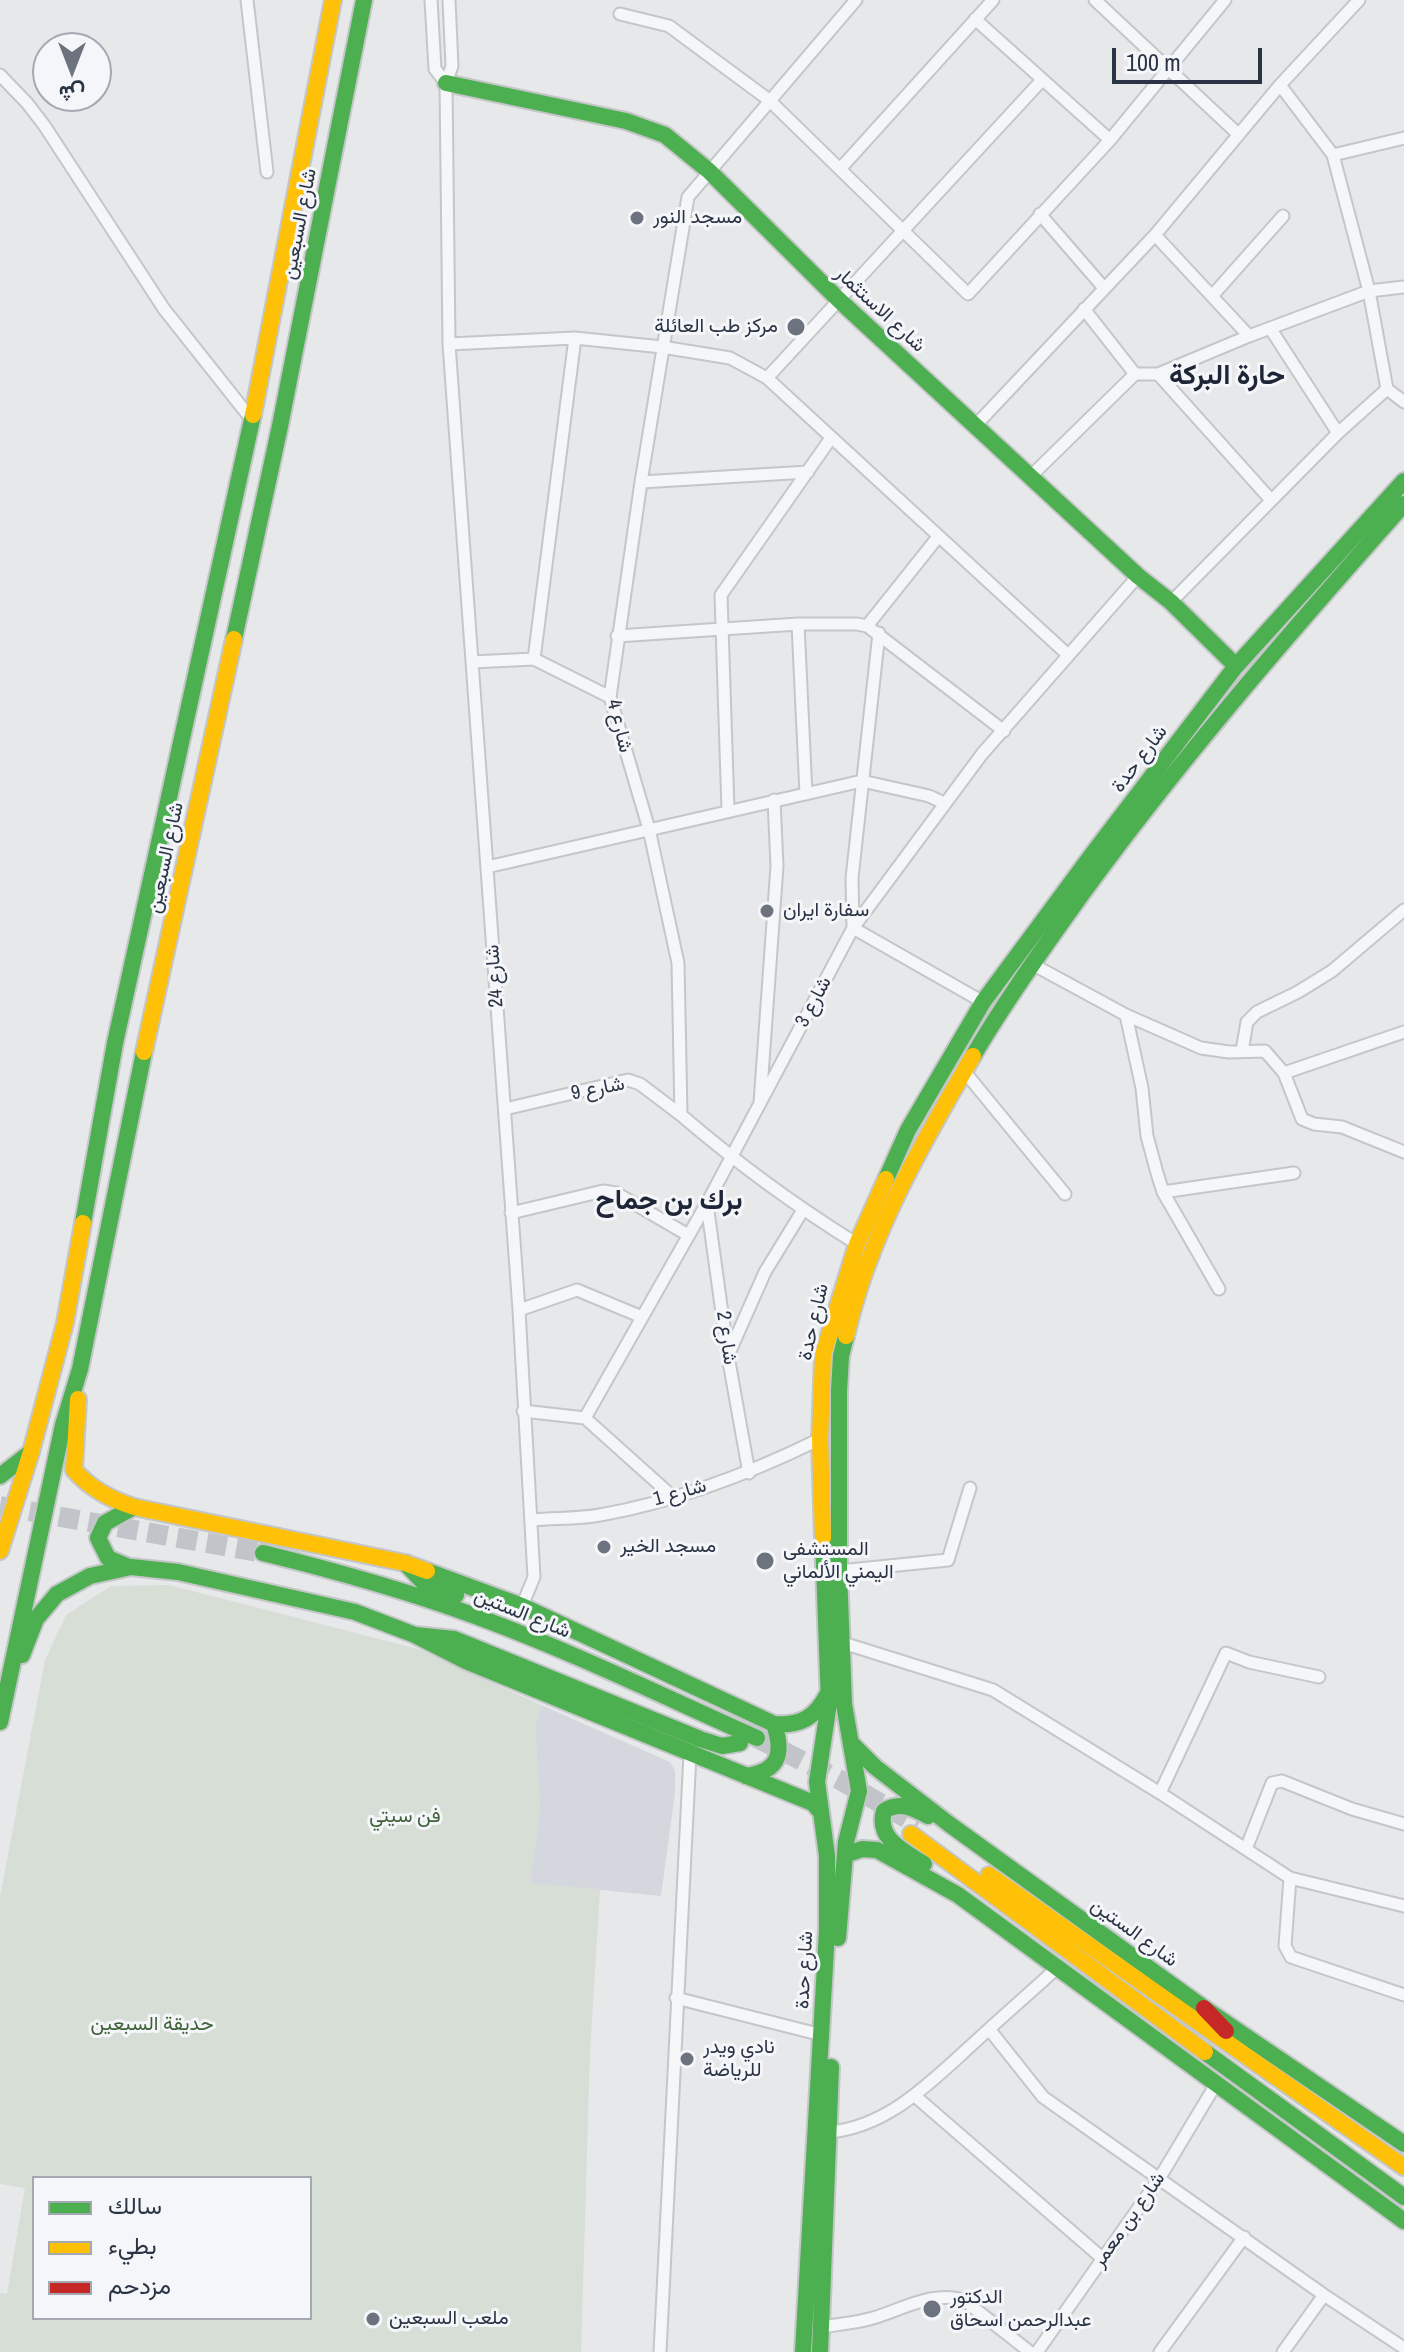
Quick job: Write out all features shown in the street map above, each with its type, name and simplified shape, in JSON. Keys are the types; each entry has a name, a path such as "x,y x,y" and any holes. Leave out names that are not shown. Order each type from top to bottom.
{"main road":[{"name":"شارع السبعين","path":"0,1551 31,1452 65,1323 115,1043 252,420 333,0"},
{"name":"شارع السبعين","path":"0,1722 63,1425 80,1369 145,1048 280,426 364,0"},
{"name":"شارع الاستثمار","path":"446,83 626,121 665,135 709,171 839,300 1138,576 1171,602 1236,666"},
{"name":"شارع حدة","path":"803,2352 827,1930 827,1856 817,1782 828,1692 821,1393 823,1355 857,1244 908,1130 983,1002 1236,666 1404,481"},
{"name":"شارع حدة","path":"820,2352 828,2132 845,1855 859,1791 844,1704 839,1571 839,1391 841,1356 853,1304 869,1254 926,1136 999,1011 1108,857 1258,669 1404,504"},
{"path":"115,1043 128,1056 138,1055 145,1048"},
{"path":"105,1097 112,1090 122,1089 130,1094 134,1102"},
{"path":"80,1369 74,1470 88,1487 103,1497 134,1507 405,1563 522,1606 774,1724 792,1726 810,1720 820,1710 828,1692"},
{"path":"821,1393 839,1391"},
{"path":"0,1476 31,1452"},
{"path":"134,1507 105,1523 98,1538 102,1555 114,1564 178,1572 355,1612 415,1635 466,1661 813,1803 819,1810"},
{"name":"شارع الستين","path":"263,1559 416,1607 748,1740"},
{"path":"405,1563 422,1581 435,1587 700,1699 721,1710 748,1740 722,1746 454,1639 415,1635"},
{"path":"5,1698 36,1619 57,1594 90,1576 131,1567"},
{"path":"746,1776 768,1770 777,1760 781,1748 774,1724"},
{"name":"شارع الستين","path":"851,1742 865,1759 949,1824 1204,2008 1404,2144"},
{"path":"949,1824 897,1804 884,1811 881,1823 891,1842 943,1877 958,1895"},
{"name":"شارع الستين","path":"1404,2167 1251,2057 914,1830 1243,2082 1404,2197"},
{"path":"845,1855 859,1849 879,1850 958,1895 1404,2221"},
{"path":"1204,2008 1251,2057"}],"street":[{"path":"247,0 267,172"},
{"path":"432,0 449,1 452,66 446,83 435,69 432,0"},
{"name":"شارع 4","path":"681,1115 678,963 649,829 610,697 662,347 688,197 856,0"},
{"path":"840,169 993,0"},
{"path":"620,14 669,26 769,100 968,294 1110,140 1225,0"},
{"path":"975,426 1155,235 1280,85 1359,0"},
{"path":"1100,2 1238,134"},
{"path":"975,19 1110,140"},
{"path":"0,75 44,125 164,309 252,420"},
{"path":"767,378 1042,80"},
{"name":"شارع 24","path":"446,83 449,344 533,1520 534,1577 522,1606"},
{"path":"1280,85 1333,155 1369,291 1387,389 1404,402"},
{"path":"1333,155 1404,138"},
{"path":"1040,214 1104,288"},
{"path":"1212,296 1283,216"},
{"path":"1155,235 1249,336"},
{"path":"1030,477 1135,374 1158,374 1369,291 1404,287"},
{"path":"1084,309 1135,374"},
{"path":"1270,328 1338,433"},
{"path":"534,659 575,338"},
{"path":"449,344 575,338 730,358 767,378 1068,655"},
{"path":"1158,374 1271,500"},
{"path":"1171,602 1338,433 1387,389"},
{"path":"728,810 721,595 831,438"},
{"path":"641,482 808,472"},
{"path":"867,626 938,537"},
{"name":"شارع 3","path":"585,1418 732,1159 853,928 982,754 1138,576"},
{"path":"798,624 806,794"},
{"path":"617,636 798,624 867,626 1004,731"},
{"path":"879,633 852,878 853,928 983,1002"},
{"path":"472,662 534,659 610,697"},
{"path":"487,867 862,781 929,796 944,803"},
{"path":"760,1107 777,866 774,800"},
{"path":"1242,1051 1247,1022 1257,1012 1332,971 1404,910"},
{"path":"1032,964 1126,1015 1201,1048 1229,1052 1265,1051 1284,1073 1302,1119 1314,1124 1342,1127 1404,1152"},
{"path":"1126,1015 1142,1088 1147,1136 1163,1192 1219,1289"},
{"path":"1284,1073 1404,1032"},
{"path":"964,1071 1065,1194"},
{"name":"شارع 9","path":"505,1109 628,1080 640,1084 681,1115"},
{"path":"681,1115 732,1159 857,1244"},
{"path":"1163,1192 1294,1173"},
{"path":"511,1213 603,1191 616,1193 688,1235"},
{"name":"شارع 2","path":"707,1203 728,1356 749,1473"},
{"path":"728,1356 765,1272 803,1210"},
{"path":"519,1310 577,1290 642,1317"},
{"path":"523,1411 585,1418 672,1496"},
{"name":"شارع 1","path":"533,1520 599,1515 672,1496 749,1473 820,1439"},
{"path":"839,1571 948,1560 970,1488"},
{"path":"843,1643 993,1690 1290,1878 1404,1906"},
{"path":"1160,1793 1226,1653 1249,1662 1319,1677"},
{"path":"660,2352 690,1754"},
{"path":"1246,1849 1272,1783 1282,1781 1352,1809 1404,1824"},
{"path":"1290,1878 1285,1946 1291,1957 1404,1995"},
{"path":"828,2132 843,2131 880,2117 915,2096 1058,1967"},
{"path":"676,1998 822,2035"},
{"path":"989,2029 1043,2097 1404,2348"},
{"name":"شارع بن معمر","path":"1037,2352 1159,2179 1216,2084"},
{"path":"915,2096 1102,2258"},
{"path":"1160,2352 1244,2237"},
{"path":"1283,2352 1324,2295"},
{"path":"822,2327 870,2319 938,2297 953,2296 965,2301 1030,2352"}],"shaded area":[{"path":"541,1705 670,1762 675,1771 675,1793 661,1896 530,1883 540,1807 535,1726"}],"green space":[{"name":"حديقة السبعين","path":"169,1585 418,1649 541,1705 535,1726 540,1807 530,1883 600,1889 590,2051 581,2352 0,2352 0,2293 7,2294 25,2188 0,2184 0,1897 45,1660 66,1615 111,1586"}],"tunnel":[{"path":"0,1506 263,1553"},
{"path":"757,1738 842,1781 918,1825"}],"traffic: fast":[{"path":"234,639 280,426 364,0"},
{"path":"446,83 626,121 665,135 709,171 839,300 1138,576 1171,602 1236,666"},
{"path":"83,1223 115,1043 253,415"},
{"path":"886,1179 908,1130 983,1002 1094,852 1236,666 1404,481"},
{"path":"973,1056 1040,953 1144,811 1272,656 1404,504"},
{"path":"0,1722 63,1425 80,1369 144,1052"},
{"path":"838,1938 846,1842 859,1791 844,1704 839,1571 839,1391 841,1356 846,1336"},
{"path":"0,1476 31,1452"},
{"path":"129,1567 108,1558 98,1538 105,1523 134,1507"},
{"path":"803,2352 827,1930 827,1856 817,1782 829,1703 823,1538"},
{"path":"263,1553 372,1582 478,1617 584,1660 757,1738"},
{"path":"405,1563 422,1581 456,1595"},
{"path":"22,1655 36,1619 57,1594 90,1576 131,1567 178,1572 355,1612 415,1635 466,1661 813,1803 819,1810"},
{"path":"427,1571 522,1606 774,1724 792,1724 806,1719 827,1695"},
{"path":"415,1635 454,1639 700,1739 722,1746 740,1743"},
{"path":"746,1776 766,1770 776,1759 778,1744 774,1724"},
{"path":"853,1745 875,1767 949,1824 1204,2008 1404,2144"},
{"path":"924,1864 900,1849 888,1837 883,1821 884,1811 896,1806 912,1808 928,1816"},
{"path":"845,1855 862,1849 877,1850 958,1895 1404,2221"},
{"path":"1205,2052 1404,2197"},
{"path":"820,2352 831,2067"}],"traffic: slow":[{"path":"253,415 333,0"},
{"path":"144,1052 234,639"},
{"path":"846,1336 868,1262 883,1226 916,1157 973,1056"},
{"path":"823,1538 820,1439 823,1355 857,1244 886,1179"},
{"path":"0,1551 31,1452 65,1323 83,1223"},
{"path":"78,1399 74,1470 109,1497 134,1507 405,1563 427,1571"},
{"path":"911,1834 1205,2052"},
{"path":"989,1875 1404,2167"}],"traffic: jam":[{"path":"1204,2008 1226,2031"}],"place":[{"name":"مسجد النور","path":"637,218"},
{"name":"مركز طب العائلة","path":"796,327"},
{"name":"سفارة ايران","path":"767,911"},
{"name":"مسجد الخير","path":"604,1547"},
{"name":"المستشفى اليمني الألماني","path":"765,1561"},
{"name":"نادي ويدر للرياضة","path":"687,2059"},
{"name":"الدكتور عبدالرحمن اسحاق","path":"932,2309"},
{"name":"ملعب السبعين","path":"373,2319"}],"district":[{"name":"حارة البركة","path":"1227,376"},
{"name":"برك بن جماح","path":"669,1201"}],"park label":[{"name":"فن سيتي","path":"405,1817"}]}
